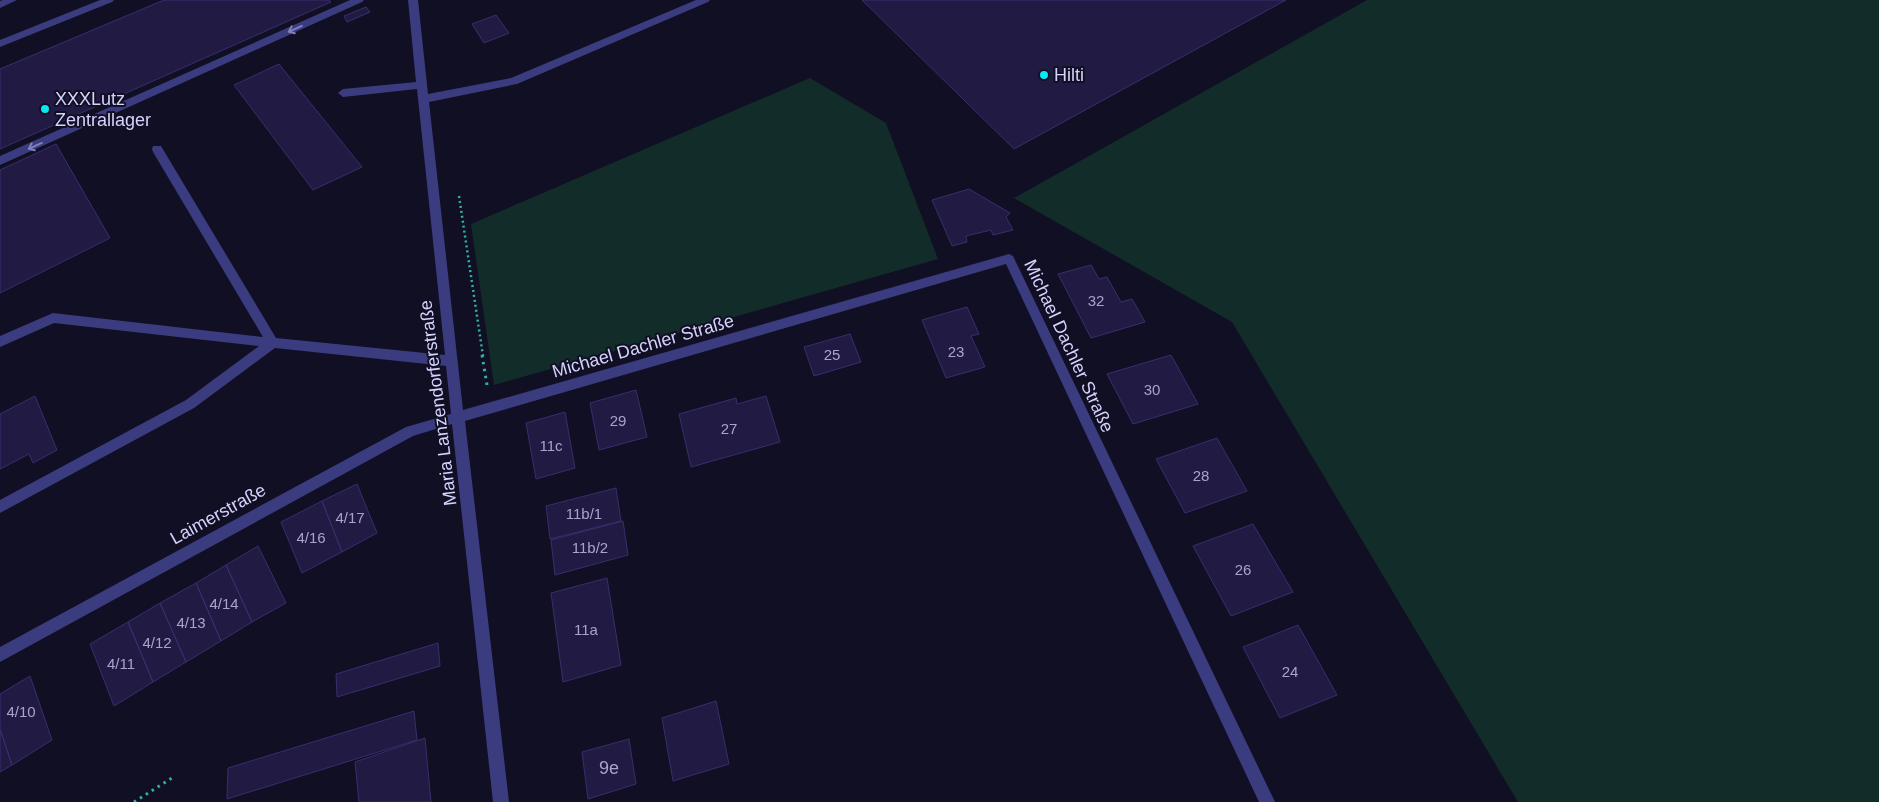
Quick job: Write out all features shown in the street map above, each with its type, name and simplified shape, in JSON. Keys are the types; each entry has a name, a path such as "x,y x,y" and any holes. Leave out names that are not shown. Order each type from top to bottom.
{"street":[{"path":"0,5 12,0"},
{"path":"0,44 109,0"},
{"name":"Maria Lanzendorferstraße","path":"413,0 501,802"},
{"path":"424,99 513,82 705,0"},
{"path":"0,161 339,9 352,1"},
{"path":"343,93 422,85"},
{"path":"157,149 273,344"},
{"name":"Michael Dachler Straße","path":"459,417 1009,260 1267,802"},
{"path":"0,342 53,318 273,344 452,361"},
{"path":"0,507 190,404 273,344"},
{"name":"Laimerstraße","path":"0,654 410,431 459,417"}],"path":[{"path":"459,192 490,407"},
{"path":"134,802 175,776"}],"green space":[{"path":"1367,0 1879,0 1879,802 1518,802 1232,322 1014,198"},
{"path":"810,78 886,123 938,259 494,385 471,224"}],"building":[{"name":"XXXLutz Zentrallager","path":"164,0 329,0 331,2 0,149 0,69"},
{"name":"Hilti","path":"862,0 1286,0 1014,149"},
{"path":"366,7 370,12 347,22 344,16"},
{"path":"496,15 509,33 484,43 472,24"},
{"path":"279,64 362,167 313,190 234,85"},
{"path":"56,144 110,238 0,293 0,170"},
{"path":"969,189 1010,213 1006,217 1013,230 993,235 991,230 966,236 967,242 952,246 932,200"},
{"path":"1091,265 1099,279 1107,277 1121,302 1132,299 1145,322 1091,338 1058,274"},
{"path":"967,307 979,334 971,336 985,367 946,378 922,320"},
{"path":"850,334 861,362 814,376 804,347"},
{"path":"1171,355 1198,404 1133,424 1107,374"},
{"path":"636,390 647,437 599,450 590,403"},
{"path":"35,396 57,450 33,463 29,454 0,469 0,414"},
{"path":"766,396 780,442 691,467 679,414 736,398 737,404"},
{"path":"565,412 575,468 536,479 526,423"},
{"path":"1217,438 1247,491 1185,513 1156,459"},
{"path":"357,484 377,533 342,552 322,501"},
{"path":"616,488 621,521 550,539 546,506"},
{"path":"322,501 342,552 302,573 281,522"},
{"path":"623,521 628,555 555,575 551,540"},
{"path":"1253,524 1293,592 1231,616 1193,546"},
{"path":"258,546 286,603 252,622 226,565"},
{"path":"226,565 252,622 221,641 196,583"},
{"path":"607,578 621,665 563,682 551,593"},
{"path":"196,583 221,641 186,662 160,603"},
{"path":"160,603 186,662 153,682 128,622"},
{"path":"128,622 153,682 114,706 90,644"},
{"path":"1298,625 1337,695 1280,718 1243,647"},
{"path":"438,643 440,666 337,697 336,674"},
{"path":"30,676 52,740 12,765 0,729 0,694"},
{"path":"716,701 729,764 673,781 662,718"},
{"path":"414,711 417,740 227,799 228,768"},
{"path":"0,729 12,765 0,772"},
{"path":"425,738 431,802 359,802 355,762"},
{"path":"629,739 636,784 588,799 582,752"}],"place":[{"name":"Hilti","path":"1044,75"},
{"name":"XXXLutz Zentrallager","path":"45,109"}]}
